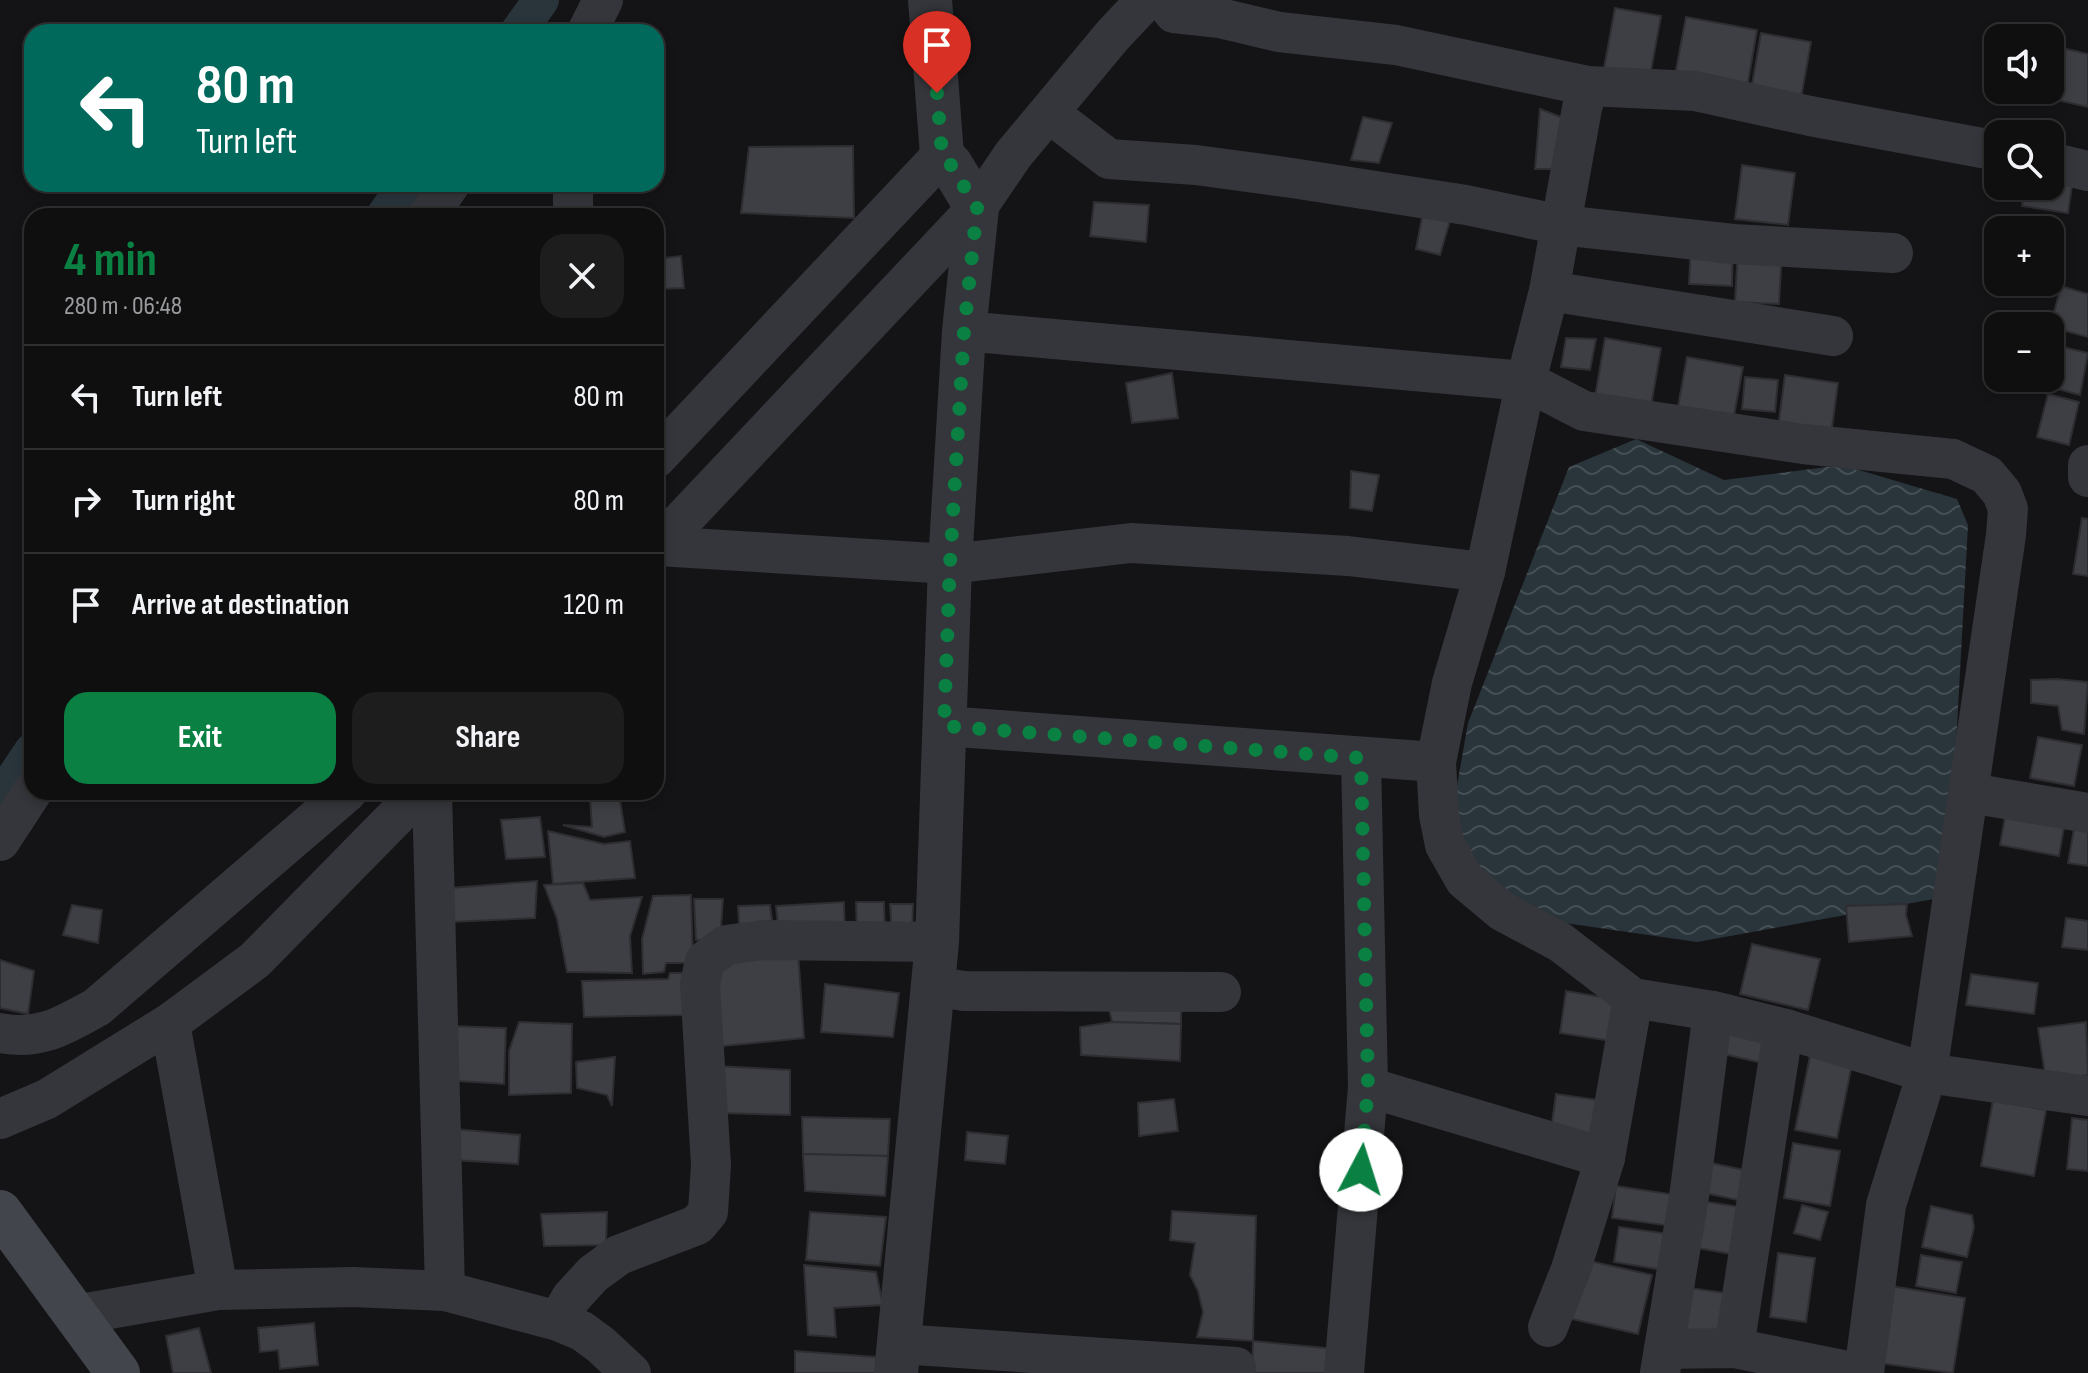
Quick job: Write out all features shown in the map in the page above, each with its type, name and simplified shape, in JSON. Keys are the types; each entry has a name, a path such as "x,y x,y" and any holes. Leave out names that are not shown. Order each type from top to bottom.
{"main road":[{"path":"0,1212 118,1373"}],"street":[{"path":"591,24 603,0"},
{"path":"930,0 960,181 964,331 950,564 937,942 898,1359 1236,1367"},
{"path":"664,451 960,181 1013,155 1146,0"},
{"path":"1164,0 1174,13 1220,18 1279,32 1396,45 1588,86 1695,91 1984,148"},
{"path":"1588,86 1549,291 1526,381 1485,572 1452,683 1436,762 1439,815 1445,845 1465,880 1502,911 1560,942 1633,998 1713,1011 1786,1029 1927,1073 2088,1096"},
{"path":"1049,113 1109,159 1196,165 1292,178 1466,205 1561,225 1733,244 1893,253"},
{"path":"2064,165 2088,171"},
{"path":"664,539 960,181"},
{"path":"1549,291 1833,336"},
{"path":"964,331 1526,381 1584,411 1803,444 1953,459 1987,475 2002,493 2008,509 1970,793 1927,1073 1886,1205 1861,1373 1734,1348 1662,1361 1690,1190 1713,1011"},
{"path":"2088,465 2088,477"},
{"path":"664,547 950,564 1131,543 1348,556 1485,572"},
{"path":"944,726 1436,762"},
{"path":"1344,1373 1368,1087 1361,758"},
{"path":"1970,793 2088,813"},
{"path":"0,841 27,800"},
{"path":"0,1033 11,1035 52,1031 97,1007 338,800"},
{"path":"0,1119 47,1099 170,1023 255,960 412,800"},
{"path":"432,800 445,1291"},
{"path":"558,1321 571,1298 593,1274 619,1255 697,1225 708,1212 711,1165 700,984 705,961 726,945 763,940 937,942"},
{"path":"933,986 964,991 1221,992"},
{"path":"1548,1327 1571,1269 1605,1158 1633,998"},
{"path":"170,1023 218,1290"},
{"path":"1734,1348 1782,1038 1786,1029"},
{"path":"1368,1087 1605,1158"},
{"path":"75,1315 218,1290 353,1287 445,1291 558,1321 582,1331 631,1373"}],"water":[{"path":"1636,439 1724,480 1842,465 1957,499 1968,525 1954,783 1934,899 1697,942 1551,921 1483,886 1449,831 1468,723 1569,467"}],"building":[{"path":"1615,8 1661,16 1650,76 1604,68"},
{"path":"1686,17 1757,30 1747,88 1675,75"},
{"path":"1761,33 1811,42 1800,104 1750,96"},
{"path":"2064,48 2088,54 2088,107 2064,102"},
{"path":"1540,109 1569,120 1560,169 1535,169"},
{"path":"1363,117 1392,123 1379,163 1351,160"},
{"path":"853,146 854,218 741,213 749,147"},
{"path":"1742,165 1795,173 1788,225 1735,219"},
{"path":"2064,171 2074,172 2068,213 2022,206 2023,200 2064,200"},
{"path":"1094,202 1149,205 1146,242 1090,236"},
{"path":"1422,217 1451,217 1440,255 1416,249"},
{"path":"1691,242 1733,244 1732,286 1689,284"},
{"path":"1738,248 1782,250 1779,304 1735,302"},
{"path":"681,256 684,288 664,289 664,258"},
{"path":"2064,287 2088,294 2088,337 2064,331 2064,312 2054,312 2058,296 2064,296"},
{"path":"1566,338 1596,339 1590,370 1561,367"},
{"path":"1605,338 1661,348 1651,406 1595,397"},
{"path":"2064,347 2088,353 2080,395 2064,391"},
{"path":"1687,357 1743,367 1733,421 1677,412"},
{"path":"1172,373 1178,418 1132,423 1126,383"},
{"path":"1785,375 1838,383 1831,435 1778,428"},
{"path":"1745,377 1778,380 1775,412 1742,409"},
{"path":"2048,394 2079,402 2069,445 2037,437"},
{"path":"1351,471 1379,475 1372,511 1350,508"},
{"path":"2082,518 2088,519 2088,576 2073,574"},
{"path":"2031,680 2088,682 2084,734 2062,730 2058,706 2031,703"},
{"path":"2038,737 2082,745 2074,786 2030,778"},
{"path":"590,800 620,800 625,832 604,837 563,825 592,827"},
{"path":"2006,811 2065,821 2059,856 2000,845"},
{"path":"540,817 545,857 506,859 501,820"},
{"path":"2075,823 2088,825 2088,866 2068,863"},
{"path":"548,831 604,844 630,841 635,878 553,884"},
{"path":"537,881 535,918 451,922 451,888"},
{"path":"583,883 590,900 642,897 630,936 632,973 567,972 557,919 544,885"},
{"path":"691,895 693,963 666,963 664,972 643,974 642,939 653,896"},
{"path":"694,899 723,899 720,940 696,940"},
{"path":"844,902 845,935 779,936 776,906"},
{"path":"856,902 884,902 885,935 857,935"},
{"path":"890,904 913,904 912,935 892,936"},
{"path":"1907,904 1906,915 1912,936 1849,942 1846,906"},
{"path":"72,905 102,910 98,943 63,935"},
{"path":"770,905 774,936 740,939 738,906"},
{"path":"2066,918 2088,921 2088,950 2062,947"},
{"path":"1752,944 1820,959 1808,1010 1740,994"},
{"path":"798,952 804,1038 714,1047 715,960"},
{"path":"0,960 34,971 28,1014 0,1008"},
{"path":"670,973 683,973 684,1015 584,1017 582,981 668,979"},
{"path":"1971,974 2038,983 2034,1014 1966,1005"},
{"path":"825,984 899,993 893,1037 821,1032"},
{"path":"1566,991 1625,1001 1618,1042 1560,1033"},
{"path":"1107,999 1181,1000 1181,1024 1112,1022"},
{"path":"519,1022 572,1024 571,1093 509,1095 509,1051"},
{"path":"1112,1022 1181,1024 1180,1061 1081,1055 1080,1027"},
{"path":"2086,1022 2088,1075 2046,1081 2038,1028"},
{"path":"1721,1023 1782,1038 1775,1066 1715,1052"},
{"path":"451,1026 506,1028 504,1084 458,1081"},
{"path":"1810,1056 1852,1064 1837,1138 1795,1130"},
{"path":"615,1057 612,1106 607,1095 577,1088 576,1062"},
{"path":"717,1066 790,1070 790,1115 722,1113"},
{"path":"1556,1094 1605,1101 1600,1137 1551,1130"},
{"path":"1174,1099 1178,1131 1139,1136 1138,1103"},
{"path":"1993,1100 2046,1110 2034,1176 1981,1166"},
{"path":"802,1117 890,1119 888,1156 803,1154"},
{"path":"2072,1118 2088,1120 2088,1171 2067,1169"},
{"path":"454,1129 520,1135 518,1164 454,1160"},
{"path":"967,1132 1008,1136 1005,1164 965,1160"},
{"path":"1793,1143 1840,1151 1830,1206 1784,1198"},
{"path":"803,1154 888,1156 885,1196 805,1191"},
{"path":"1697,1160 1754,1172 1748,1202 1690,1190"},
{"path":"1616,1186 1676,1195 1671,1226 1612,1218"},
{"path":"1695,1200 1740,1207 1731,1254 1686,1246"},
{"path":"1802,1205 1828,1212 1820,1240 1794,1233"},
{"path":"1931,1206 1972,1215 1974,1227 1967,1257 1922,1247"},
{"path":"1172,1211 1256,1216 1253,1341 1197,1337 1203,1312 1190,1275 1195,1243 1170,1240"},
{"path":"607,1212 606,1245 544,1246 541,1214"},
{"path":"810,1212 886,1217 880,1266 806,1260"},
{"path":"1619,1227 1669,1234 1663,1270 1614,1262"},
{"path":"1778,1253 1815,1258 1806,1322 1770,1317"},
{"path":"1921,1255 1962,1262 1956,1293 1916,1286"},
{"path":"1585,1260 1652,1275 1638,1334 1572,1319"},
{"path":"804,1265 876,1272 883,1305 834,1308 836,1337 808,1335"},
{"path":"1891,1286 1965,1298 1953,1373 1878,1363"},
{"path":"1682,1287 1726,1293 1719,1343 1675,1337"},
{"path":"314,1323 318,1365 280,1369 278,1350 260,1352 258,1328"},
{"path":"199,1328 211,1373 173,1373 166,1336"},
{"path":"1253,1341 1336,1349 1332,1373 1252,1373"},
{"path":"795,1351 876,1357 878,1373 795,1373"}],"waterway":[{"path":"524,24 541,0"},
{"path":"390,208 400,192"},
{"path":"0,799 24,763"}],"route":[{"path":"937,93 942,155 977,208 964,331 944,726 1361,758 1368,1087 1361,1170"}]}
